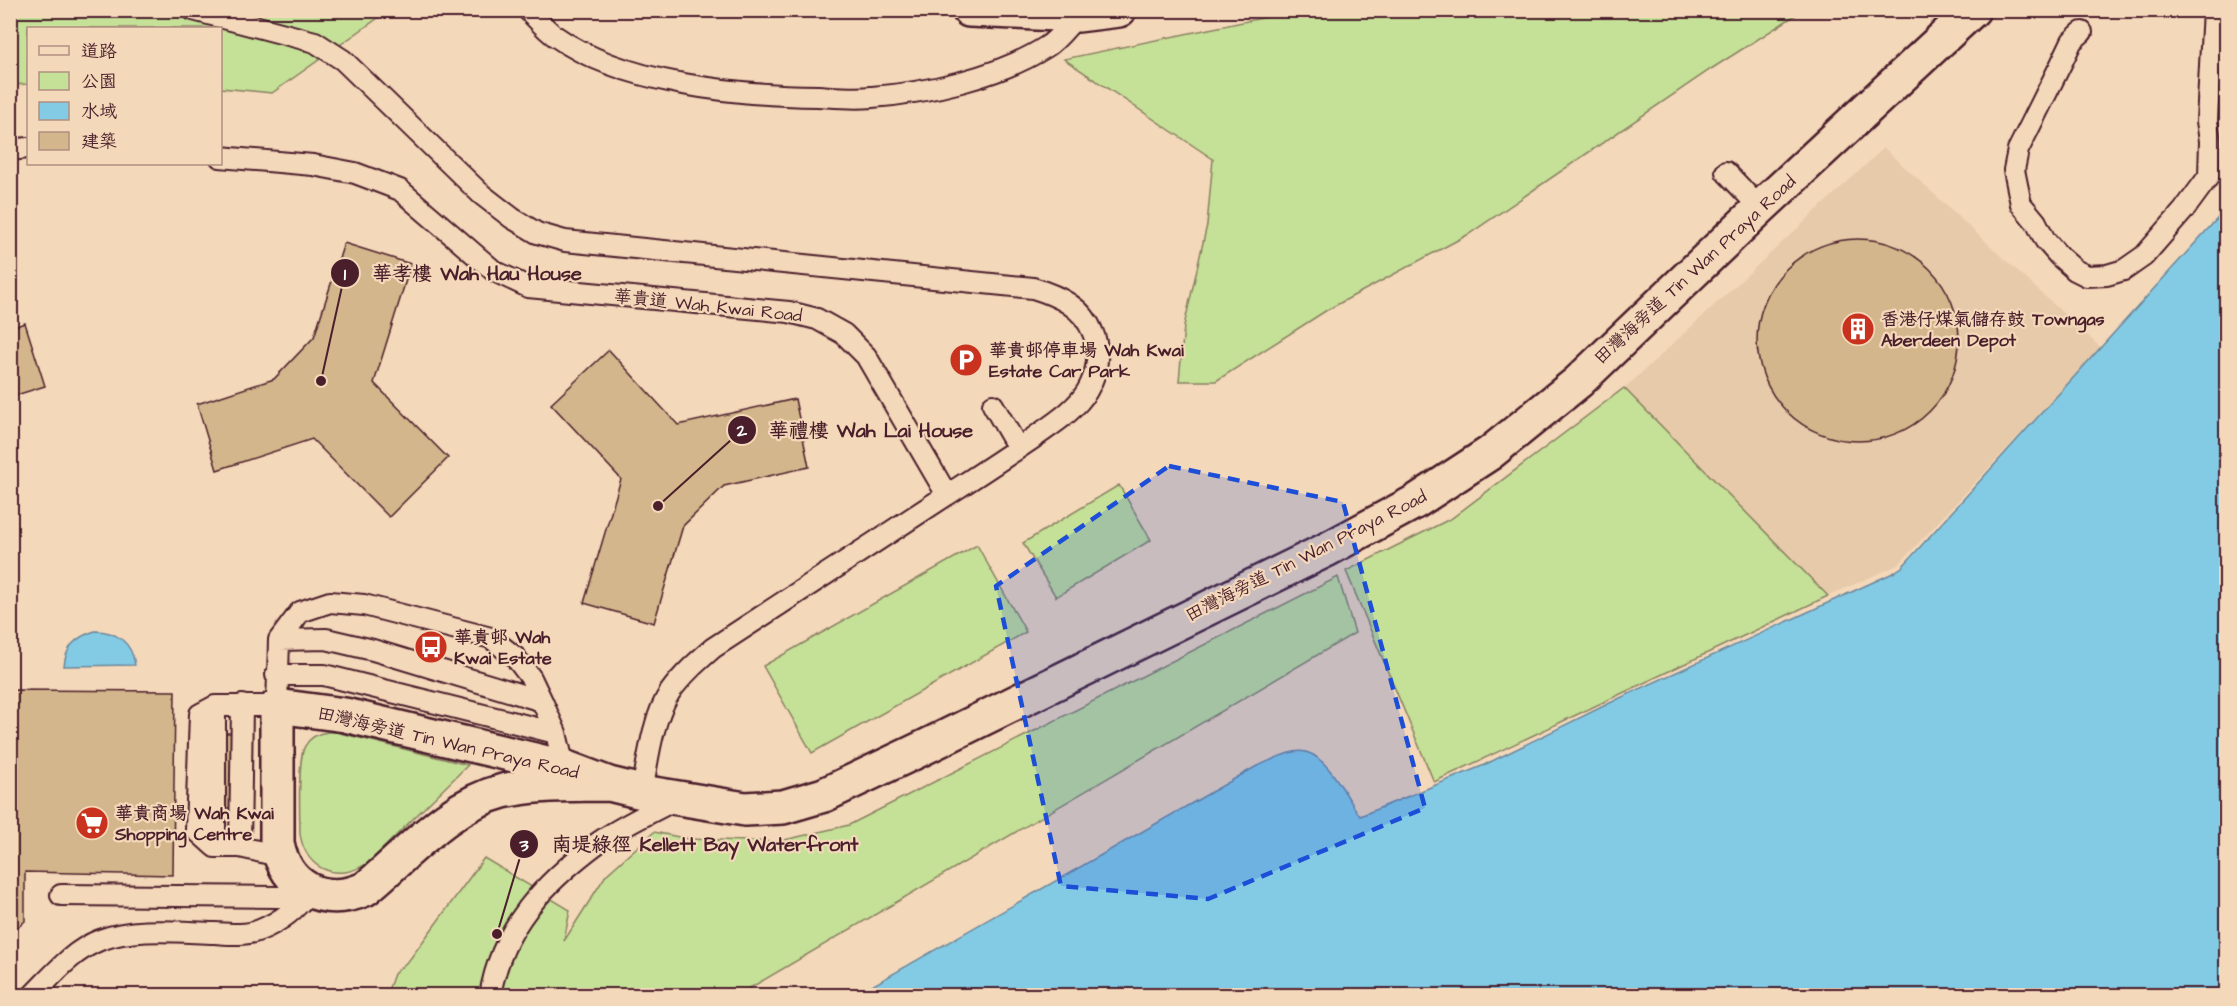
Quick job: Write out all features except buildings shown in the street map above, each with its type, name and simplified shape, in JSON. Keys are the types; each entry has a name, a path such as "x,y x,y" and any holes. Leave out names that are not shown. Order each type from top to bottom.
{"street":[{"path":"969,10 1078,15 1119,10"},
{"name":"田灣海旁道 Tin Wan Praya Road","path":"277,691 345,715 564,767 609,784 642,792 746,809 783,807 824,795 1326,550 1415,502 1490,453 1578,382 1760,208 1973,10"},
{"path":"277,691 277,843 279,856 291,877 310,891"},
{"name":"田灣海旁道 Tin Wan Praya Road","path":"310,891 338,896 365,889 458,811 503,791 554,785 609,784"}],"lane":[{"path":"193,10 315,42 344,60 481,194 512,218 537,233 565,241 1033,288 1054,294 1075,308 1089,323 1097,344 1097,366 1087,390 1071,410 1018,448 713,648 689,669 669,694 656,725 642,792"},
{"path":"528,10 554,35 594,57 645,76 700,87 780,96 872,97 956,84 1002,70 1047,47 1078,15"},
{"path":"2082,32 2072,41 2018,150 2014,170 2021,204 2036,222 2045,240 2059,256 2075,270 2087,276 2107,276 2124,270 2144,256 2184,210 2209,176 2210,141 2207,121 2213,10"},
{"path":"10,150 27,148"},
{"name":"華貴道 Wah Kwai Road","path":"222,157 313,165 355,173 400,190 494,271 528,287 789,312 817,319 844,334 866,356 947,495"},
{"path":"1726,172 1760,208"},
{"path":"993,405 1018,448"},
{"path":"277,691 279,640 300,612 330,602 364,604 491,638 515,657 531,678 542,701 556,733 564,767"},
{"path":"279,640 326,639 373,650 542,701"},
{"path":"279,856 240,847 215,847 215,706 242,705 324,675 556,733"},
{"path":"240,847 242,705"},
{"path":"490,996 493,975 506,941 526,908 559,876 600,842 677,798"},
{"path":"62,895 279,897 310,891"},
{"path":"32,996 77,952 99,941 122,934 242,934 259,931 294,911 310,891"}],"highlighted area":[{"path":"1169,466 1343,502 1425,808 1208,899 1061,886 996,586"}],"shaded area":[{"path":"1884,148 2101,348 1898,565 1828,596 1624,389"}],"green space":[{"path":"10,11 388,11 272,93 222,88 222,27 27,27 27,84 11,85"},
{"path":"1296,11 1802,11 1711,69 1469,234 1327,310 1216,381 1179,381 1184,326 1207,225 1213,159 1064,59"},
{"path":"1624,388 1828,596 1434,782 1346,571 1452,518"},
{"path":"1119,485 1151,540 1056,597 1023,543"},
{"path":"977,545 1026,632 812,753 763,666"},
{"path":"1338,577 1355,633 738,995 386,996 394,974 410,959 484,858 570,910 564,941 606,875 654,832 689,839 776,842 849,825"},
{"path":"328,732 336,732 468,765 369,862 346,872 326,870 309,857 303,847 300,834 299,802 302,753 312,738"}],"water":[{"path":"2226,209 2226,995 856,995 1257,766 1294,752 1306,752 1330,770 1360,816 1482,766 1620,698 1893,573 1902,567"},
{"path":"95,631 110,633 122,640 131,650 135,665 64,666 67,653 73,643 82,636"}],"place":[{"name":"香港仔煤氣儲存鼓 Towngas Aberdeen Depot","path":"1858,329"},
{"name":"華貴邨停車場 Wah Kwai Estate Car Park","path":"966,360"},
{"name":"華孝樓 Wah Hau House","path":"321,381"},
{"name":"華禮樓 Wah Lai House","path":"658,506"},
{"name":"華貴邨 Wah Kwai Estate","path":"431,647"},
{"name":"華貴商場 Wah Kwai Shopping Centre","path":"92,823"},
{"name":"南堤綠徑 Kellett Bay Waterfront","path":"497,934"}]}
